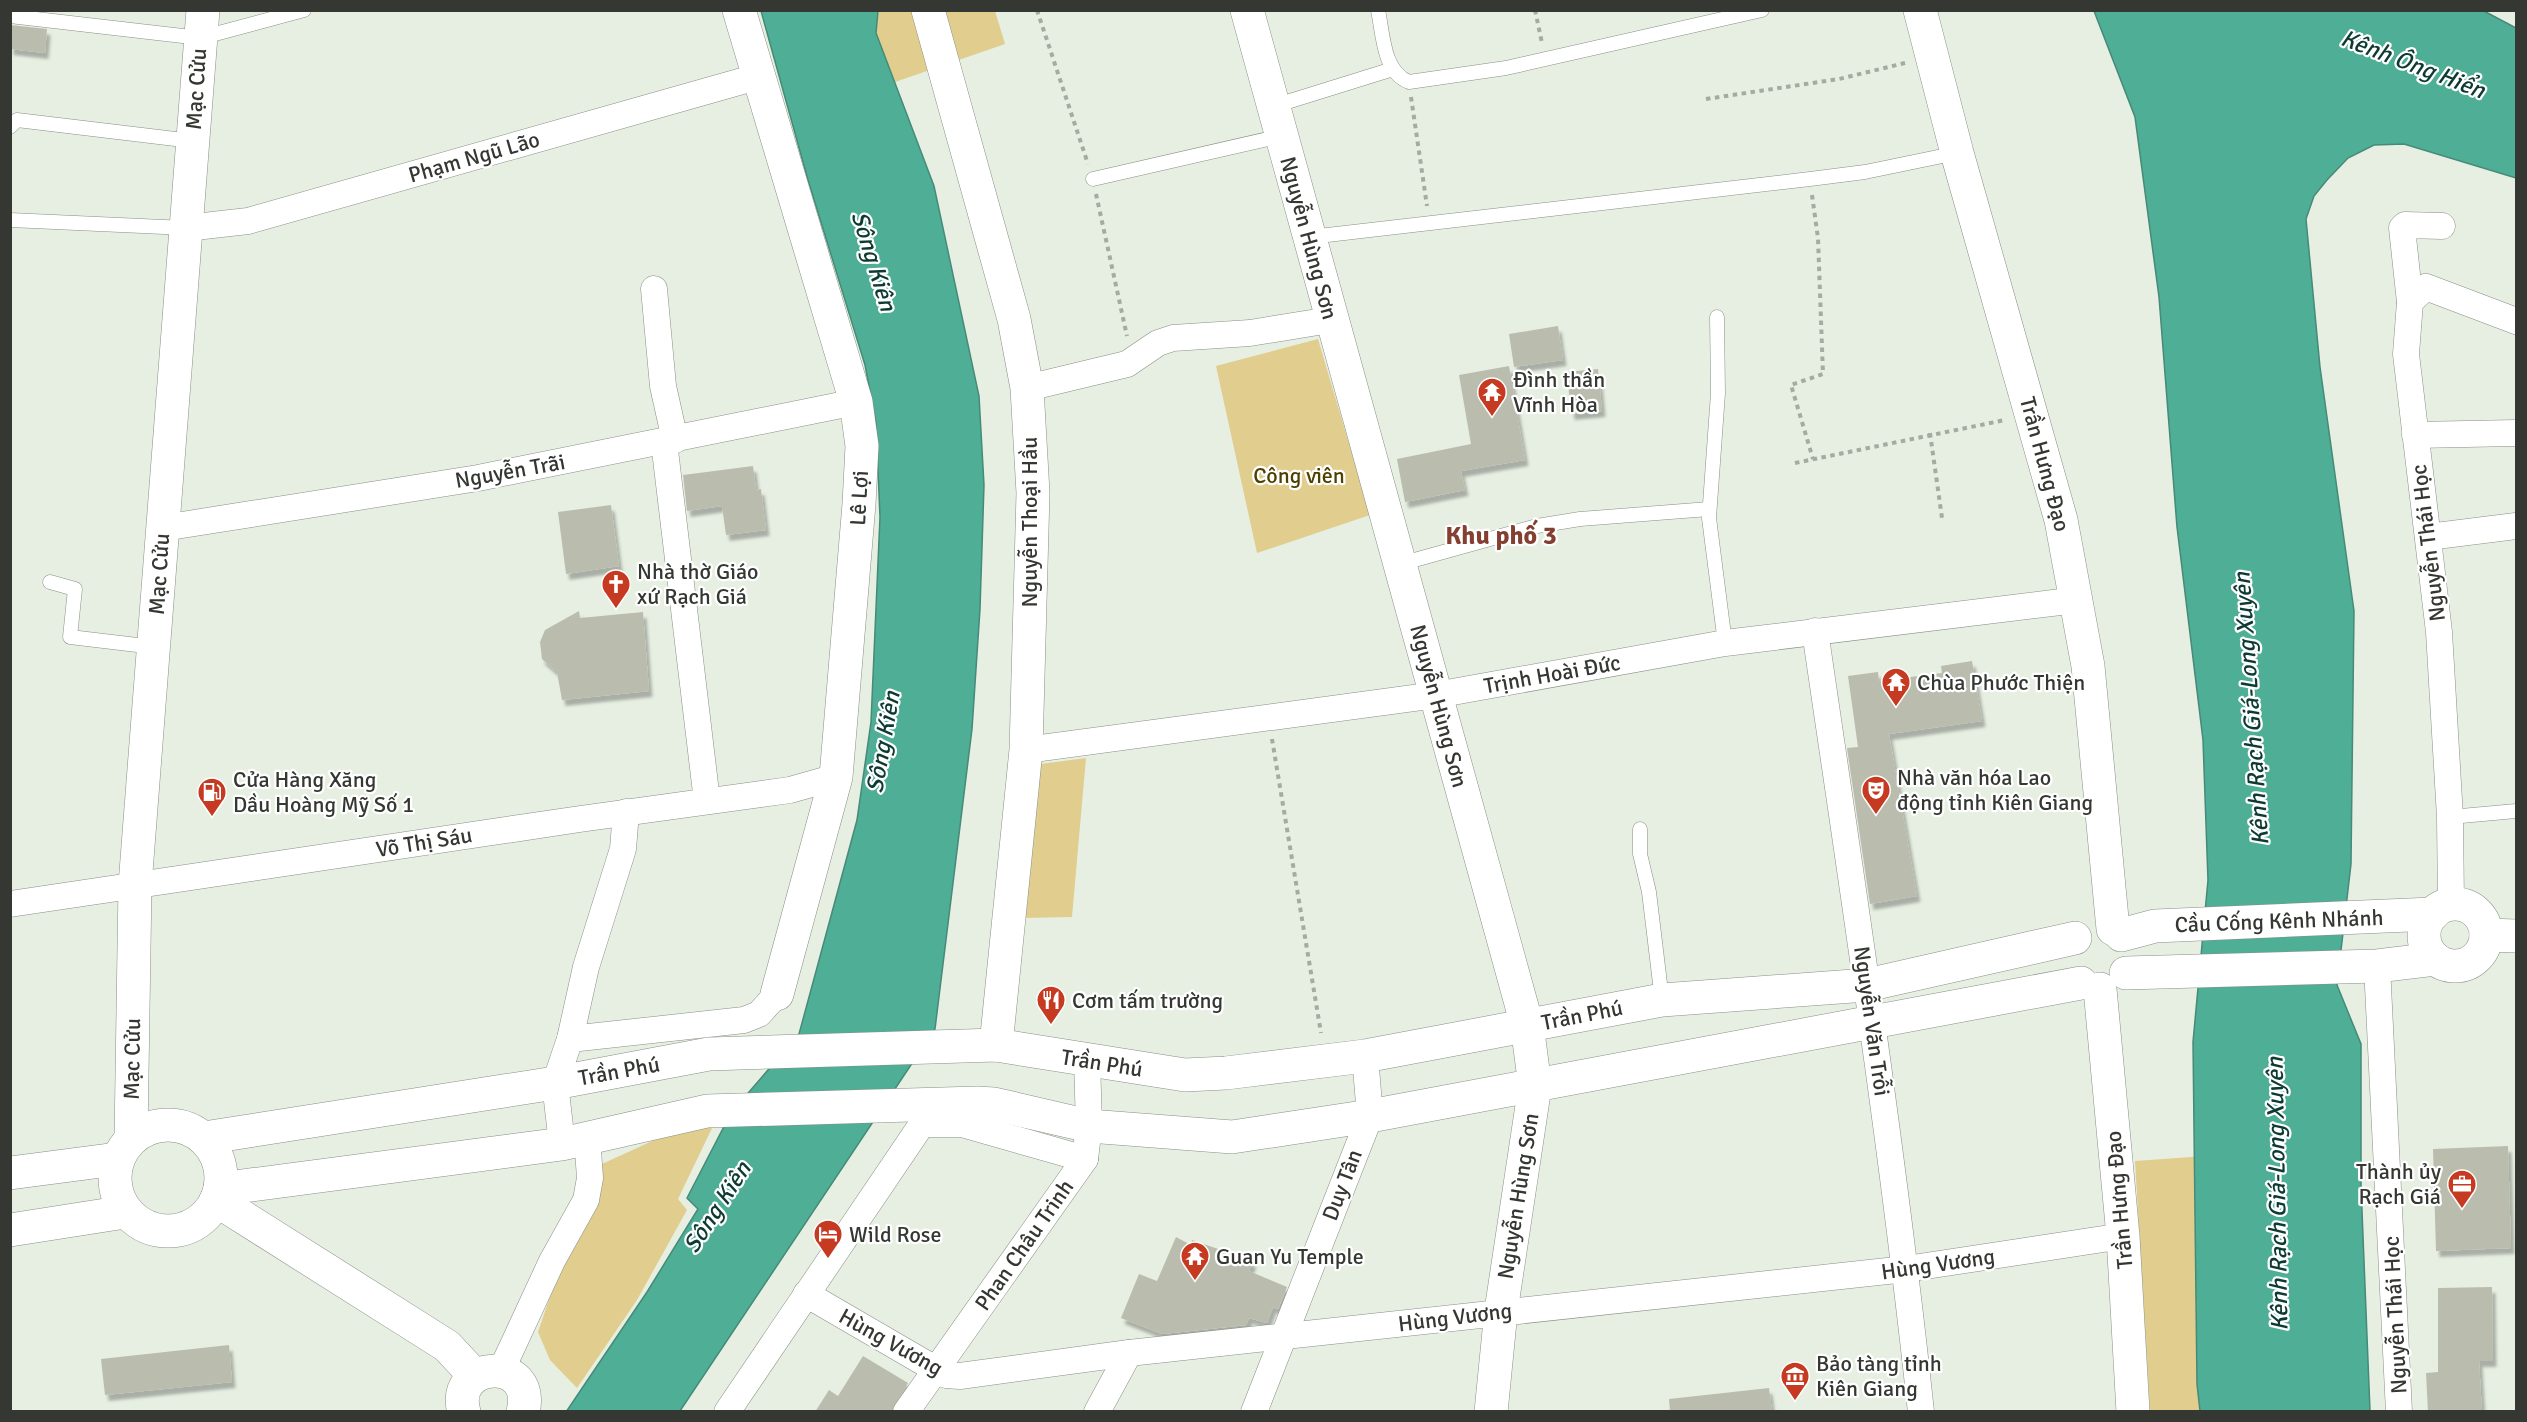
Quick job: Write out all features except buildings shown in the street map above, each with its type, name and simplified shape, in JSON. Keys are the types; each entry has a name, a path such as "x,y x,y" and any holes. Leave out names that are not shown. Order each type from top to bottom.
{"main road":[{"name":"Lê Lợi","path":"739,10 856,402 862,446 860,504 836,777 777,994"},
{"name":"Nguyễn Hùng Sơn","path":"1247,10 1310,237 1330,320 1527,1025 1535,1086 1501,1311 1491,1412"},
{"name":"Trần Hưng Đạo","path":"1920,10 1957,153 2061,520 2078,600 2088,666 2117,932"},
{"name":"Nguyễn Thoại Hầu","path":"933,12 1014,319 1027,388 1033,493 1026,750 982,1045"},
{"name":"Mạc Cửu","path":"124,1149 135,885 202,24"},
{"path":"2471,908 2501,935 2480,954 2463,965 2444,964 2435,959 2429,951 2424,932 2429,911 2471,908"},
{"name":"Cầu Cống Kênh Nhánh","path":"2117,932 2155,926 2429,911"},
{"path":"2092,927 2117,932 2130,953 2114,980 2069,966 2070,946 2075,938 2092,927"},
{"name":"Trần Phú","path":"204,1138 555,1083 709,1054 982,1045 1185,1075 1325,1061 1365,1056 1662,999 1867,985 2075,938"},
{"path":"218,1195 575,1141 707,1112 977,1103 994,1104 1089,1126 1232,1137 1370,1116 2114,980 2377,966 2435,959"},
{"name":"Trần Hưng Đạo","path":"2114,980 2123,1236 2133,1412"},
{"path":"10,1173 124,1149 154,1126 181,1125 204,1138 215,1153 220,1171 218,1195 203,1218 184,1229 163,1232 142,1226 125,1212 114,1186 124,1149"},
{"path":"218,1195 488,1373 516,1379 531,1408"},
{"path":"10,1230 125,1212"},
{"path":"464,1412 462,1398 464,1390 488,1373"}],"street":[{"name":"Phạm Ngũ Lão","path":"186,228 248,221 760,76"},
{"name":"Nguyễn Thái Học","path":"2429,911 2450,818 2439,632 2406,354 2410,302 2402,228 2405,225 2442,226"},
{"path":"2410,302 2426,287 2517,321"},
{"path":"654,289 708,801"},
{"path":"1027,388 1126,364 1158,343 1173,338 1261,332 1330,320"},
{"name":"Nguyễn Trãi","path":"163,528 478,478 856,402"},
{"path":"2415,435 2517,433"},
{"path":"2428,537 2517,526"},
{"name":"Trịnh Hoài Đức","path":"1026,750 1436,695 1725,644 1815,631 2078,600"},
{"name":"Nguyễn Văn Trỗi","path":"1815,631 1874,1024 1906,1269 1921,1412"},
{"name":"Võ Thị Sáu","path":"10,904 626,812 790,790 836,777"},
{"path":"488,1373 586,1200 590,1178 555,1083 570,1039 586,967 623,849 626,812"},
{"name":"Nguyễn Thái Học","path":"2377,966 2399,1412"},
{"path":"570,1039 744,1020 759,1014 777,994"},
{"name":"Duy Tân","path":"1254,1412 1370,1116 1365,1056"},
{"name":"Phan Châu Trinh","path":"906,1412 1085,1159 1089,1126 1086,1060"},
{"path":"727,1412 922,1124 962,1124 1085,1159"},
{"name":"Hùng Vương","path":"806,1294 946,1375 960,1376 1129,1353 1906,1269 2123,1236"},
{"path":"1097,1412 1129,1353"}],"lane":[{"path":"10,16 202,24 304,10"},
{"path":"1378,10 1393,69 1400,78 1409,82 1439,79 1546,58 1762,10"},
{"path":"1093,179 1278,121 1393,69"},
{"path":"10,127 17,120 192,141"},
{"path":"1310,237 1865,172 1957,153"},
{"path":"10,220 186,228"},
{"path":"1717,317 1718,393 1709,509 1725,644"},
{"path":"1400,564 1537,526 1580,519 1709,509"},
{"path":"50,582 75,589 70,637 154,647"},
{"path":"2450,818 2517,811"},
{"path":"1640,829 1640,854 1649,892 1662,999"}],"path":[{"path":"1535,10 1546,58"},
{"path":"1706,99 1839,79 1932,56"},
{"path":"1409,82 1430,224"},
{"path":"1810,179 1818,238 1823,374 1791,385 1813,459"},
{"path":"1795,463 2033,415"},
{"path":"1930,434 1942,518"},
{"path":"1269,718 1325,1061"}],"green space":[{"path":"851,11 995,11 1005,44 869,91"},
{"name":"Công viên","path":"1318,339 1370,515 1257,553 1216,366"},
{"path":"1086,758 1072,917 1022,918 1033,765"},
{"path":"687,1125 713,1126 678,1199 687,1210 637,1300 577,1388 550,1360 538,1332 556,1279 586,1221 602,1164"},
{"path":"2205,1156 2210,1411 2150,1411 2135,1161"}],"water":[{"path":"2482,10 2516,28 2516,178 2404,144 2374,145 2348,158 2327,180 2314,196 2306,219 2320,367 2354,611 2351,864 2337,985 2361,1044 2361,1186 2370,1411 2200,1411 2197,1384 2193,1042 2208,880 2203,740 2177,527 2159,297 2135,117 2094,11"},
{"name":"Sông Kiên","path":"761,11 878,11 876,33 934,186 979,396 984,485 980,609 972,729 935,1029 680,1411 566,1412 647,1292 698,1209 687,1198 731,1113 799,1034 857,820 871,722 880,517 876,423 865,365 808,180"}],"place":[{"name":"Đình thần Vĩnh Hòa","path":"1492,418"},
{"name":"Nhà thờ Giáo xứ Rạch Giá","path":"616,610"},
{"name":"Chùa Phước Thiện","path":"1896,708"},
{"name":"Nhà văn hóa Lao động tỉnh Kiên Giang","path":"1876,816"},
{"name":"Cửa Hàng Xăng Dầu Hoàng Mỹ Số 1","path":"212,818"},
{"name":"Cơm tấm trường","path":"1051,1026"},
{"name":"Thành ủy Rạch Giá","path":"2462,1210"},
{"name":"Wild Rose","path":"828,1260"},
{"name":"Guan Yu Temple","path":"1195,1282"},
{"name":"Bảo tàng tỉnh Kiên Giang","path":"1795,1402"}],"district":[{"name":"Khu phố 3","path":"1501,536"}],"water label":[{"name":"Kênh Ông Hiển","path":"2413,64"},
{"name":"Kênh Rạch Giá-Long Xuyên","path":"2251,709"},
{"name":"Kênh Rạch Giá-Long Xuyên","path":"2277,1194"}]}
